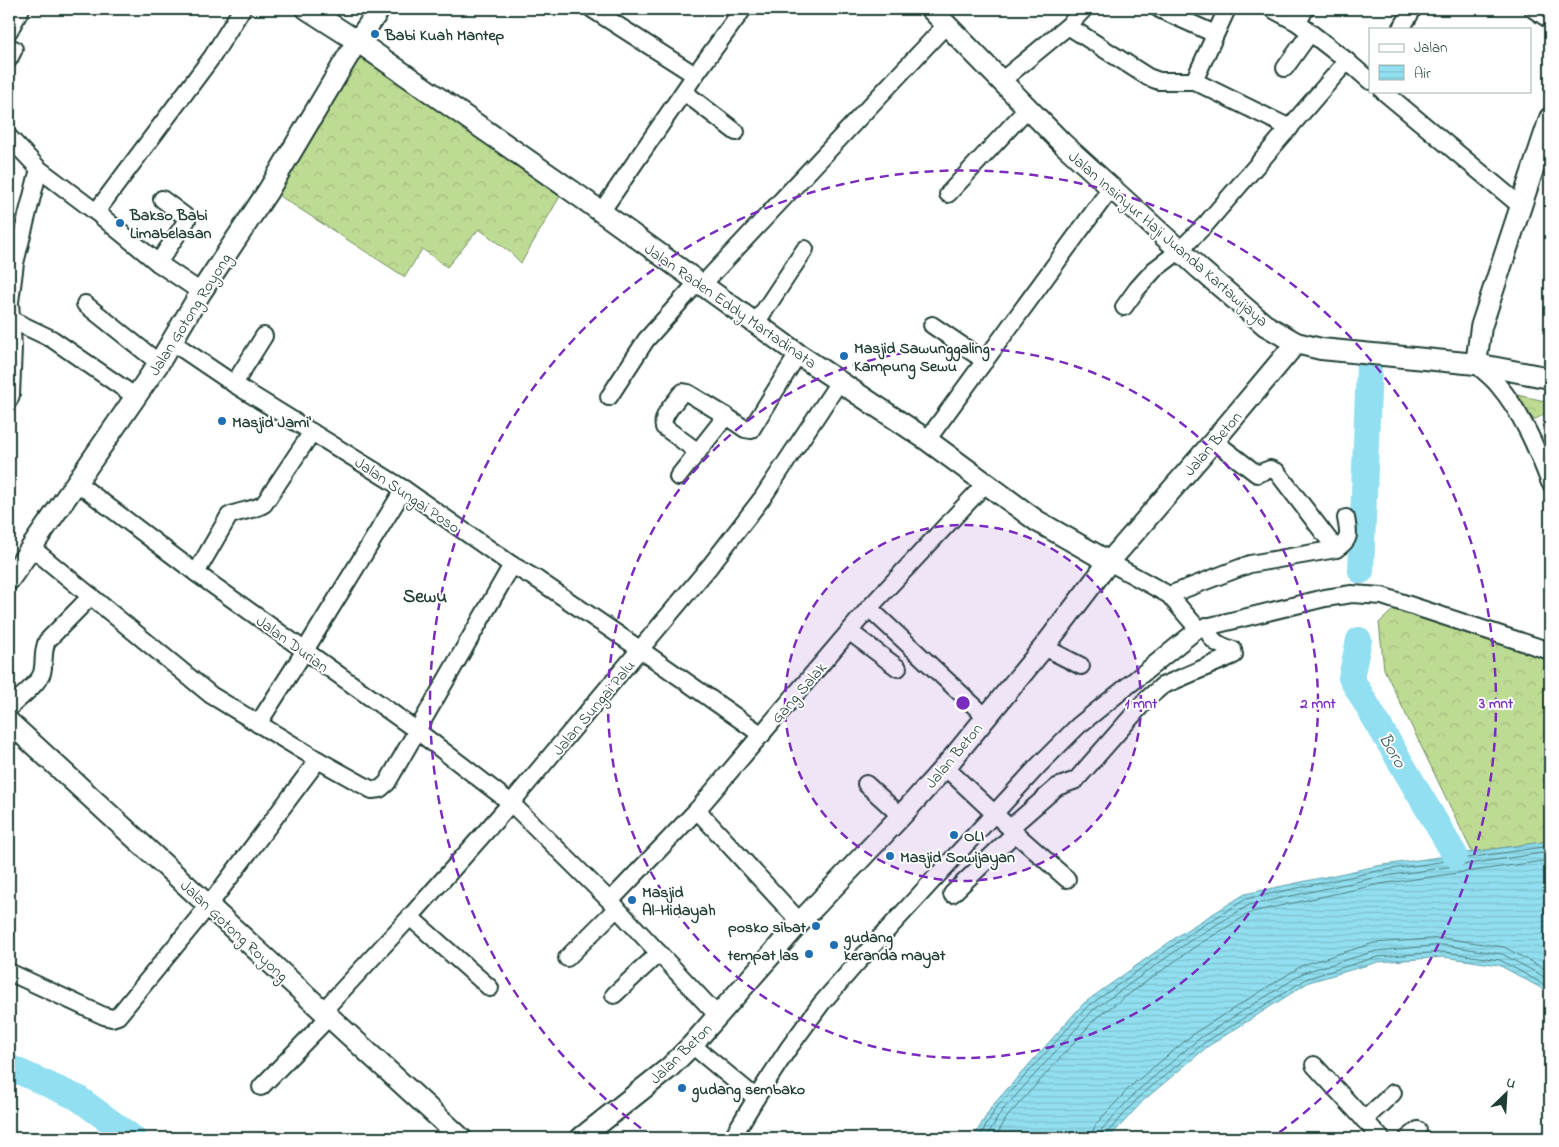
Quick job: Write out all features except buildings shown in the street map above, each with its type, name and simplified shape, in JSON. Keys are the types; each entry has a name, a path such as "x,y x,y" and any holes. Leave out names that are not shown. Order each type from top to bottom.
{"main road":[{"name":"Jalan Raden Eddy Martadinata","path":"307,9 357,41 601,212 798,354 927,440 1038,521 1109,562"},
{"name":"Jalan Gotong Royong","path":"9,580 159,363 201,292 268,191 357,41 380,9"},
{"name":"Jalan Insinyur Haji Juanda Kartawijaya","path":"931,9 1027,109 1179,251 1265,325 1296,343 1321,349 1476,364 1550,378"},
{"path":"1476,364 1481,327 1548,131"},
{"name":"Jalan Beton","path":"581,1138 669,1068 692,1045 800,922 901,816 945,767 985,716 1044,647 1109,562 1296,343"},
{"name":"Jalan Gotong Royong","path":"9,722 210,905 325,1015 461,1138"}],"street":[{"path":"9,31 21,9"},
{"path":"96,212 212,57 242,9"},
{"path":"592,9 695,75"},
{"path":"601,212 695,75 743,9"},
{"path":"1000,82 1068,26 1084,9"},
{"path":"1159,9 1215,34"},
{"path":"1194,82 1227,9"},
{"path":"1272,9 1304,22 1369,80"},
{"path":"1402,28 1413,9"},
{"path":"1533,9 1550,20"},
{"path":"1285,68 1304,22"},
{"path":"609,397 646,340 946,25"},
{"path":"1068,26 1148,77 1159,81 1194,82 1290,128"},
{"path":"1124,306 1154,270 1179,251 1201,229 1347,61"},
{"path":"684,92 736,132"},
{"path":"1384,92 1522,206"},
{"path":"948,194 1027,109"},
{"path":"9,137 39,170 96,212 158,263 201,292"},
{"path":"9,400 11,394 13,348 10,302 15,263 39,170"},
{"path":"927,440 1111,188"},
{"path":"158,263 187,220 186,217 162,198"},
{"path":"756,323 805,249"},
{"path":"85,304 159,363"},
{"path":"12,320 52,339 136,397"},
{"path":"932,325 985,361"},
{"path":"234,384 264,336"},
{"name":"Jalan Sungai Poso","path":"172,342 234,384 404,489 512,565 538,580 762,734"},
{"path":"698,452 664,427 663,421 665,417 683,392 688,393 745,429 750,430 798,354"},
{"path":"1476,364 1498,384 1523,421 1540,456 1550,483"},
{"name":"Jalan Sungai Palu","path":"261,1087 510,803 710,566 764,497 839,382"},
{"path":"678,477 726,416"},
{"path":"196,572 229,516 237,512 257,508 264,504 312,432"},
{"path":"1214,441 1257,474 1270,469 1278,472 1336,549"},
{"name":"Jalan Durian","path":"76,482 304,652 416,730 510,803 614,904 718,1016"},
{"name":"Gang Salak","path":"567,958 697,810 869,608 986,483"},
{"path":"258,724 404,489"},
{"path":"1169,595 1250,564 1336,549 1347,541 1346,518"},
{"path":"32,548 211,695 318,760 372,790 380,789 387,783 512,565"},
{"path":"952,894 1012,830 1057,787 1076,780 1147,699 1162,686 1234,654 1233,650 1222,646 1210,638 1202,627 1169,595 1109,562"},
{"path":"732,1138 788,1049 821,1004 1039,765 1078,726 1202,627 1325,598 1352,594 1382,596 1550,651"},
{"path":"9,708 39,678 44,647 47,641 91,596"},
{"path":"869,608 985,716"},
{"path":"850,632 898,668"},
{"path":"1044,647 1081,666"},
{"path":"9,972 104,1016 114,1018 120,1014 210,905 318,760"},
{"path":"945,767 1067,879"},
{"path":"866,784 901,816"},
{"path":"697,810 800,922"},
{"path":"410,917 490,988"},
{"path":"614,996 659,953"},
{"path":"692,1045 756,1098"},
{"path":"1314,1065 1381,1138"},
{"path":"1364,1120 1393,1093"}],"green space":[{"path":"355,54 562,193 521,263 479,229 447,267 422,249 405,277 275,193"},
{"path":"1517,395 1550,402 1550,411 1534,420 1516,397"},
{"path":"1398,605 1550,659 1550,841 1472,852 1384,669 1379,623"}],"water":[{"path":"1550,841 1550,993 1499,965 1444,957 1378,962 1309,982 1207,1047 1144,1100 1109,1138 973,1138 992,1106 1084,1003 1185,931 1245,894 1377,866"}],"waterway":[{"name":"Boro","path":"1361,571 1369,365"},
{"name":"Boro","path":"1359,640 1351,678 1455,855"},
{"path":"9,1067 78,1098 133,1138"}],"place":[{"name":"Babi Kuah Mantep","path":"375,34"},
{"name":"Bakso Babi Limabelasan","path":"120,223"},
{"name":"Masjid Sawunggaling Kampung Sewu","path":"844,356"},
{"name":"Masjid Jami'","path":"222,421"},
{"name":"OLI","path":"954,835"},
{"name":"Masjid Sowijayan","path":"890,856"},
{"name":"Masjid Al-Hidayah","path":"632,900"},
{"name":"posko sibat","path":"816,926"},
{"name":"gudang keranda mayat","path":"834,945"},
{"name":"tempat las","path":"809,954"},
{"name":"gudang sembako","path":"682,1088"}],"district":[{"name":"Sewu","path":"425,595"}]}
